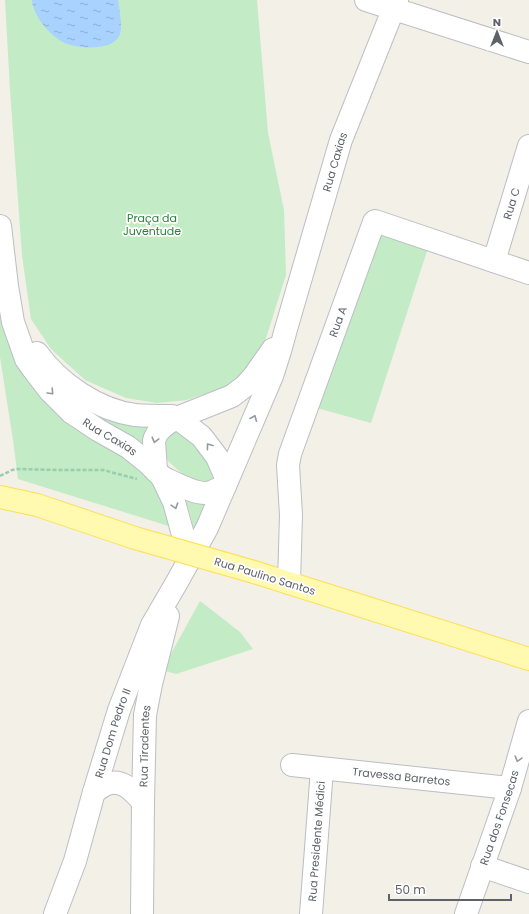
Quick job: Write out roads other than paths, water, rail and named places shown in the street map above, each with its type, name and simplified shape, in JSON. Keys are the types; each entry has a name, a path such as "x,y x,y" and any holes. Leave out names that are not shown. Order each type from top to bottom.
{"main road":[{"name":"Rua Paulino Santos","path":"0,497 37,505 135,538 254,572 529,659"}],"street":[{"path":"366,0 395,5 529,52"},
{"name":"Rua Caxias","path":"286,329 341,140 395,5"},
{"name":"Rua C","path":"494,261 529,146"},
{"name":"Rua A","path":"289,583 291,516 288,465 290,454 374,222 375,221 529,273"},
{"name":"Rua Caxias","path":"0,226 13,322 26,358 50,391 71,412 98,430 128,447 174,502 189,561"},
{"name":"Rua Caxias","path":"13,322 44,363 66,383 87,398 122,412 172,416 201,436 217,457 226,483"},
{"path":"226,483 208,492 203,492 152,476 155,437 161,429 171,421 232,396 245,386 267,360 286,329"},
{"name":"Rua Dom Pedro II","path":"55,914 75,861 119,710 152,625 178,582 207,528 272,376 286,329"},
{"name":"Rua Tiradentes","path":"142,914 142,802 145,715 165,628 178,582"},
{"name":"Rua dos Fonsecas","path":"466,914 510,788 529,721"},
{"name":"Travessa Barretos","path":"292,765 510,788"},
{"name":"Rua Presidente Médici","path":"310,914 322,769"},
{"path":"94,792 106,784 116,783 129,787 142,802"},
{"path":"482,866 529,882"}],"water":[{"path":"32,0 118,0 121,22 119,37 114,42 101,47 82,47 67,44 55,37 44,26 33,7"}],"park label":[{"name":"Praça da Juventude","path":"152,224"}]}
